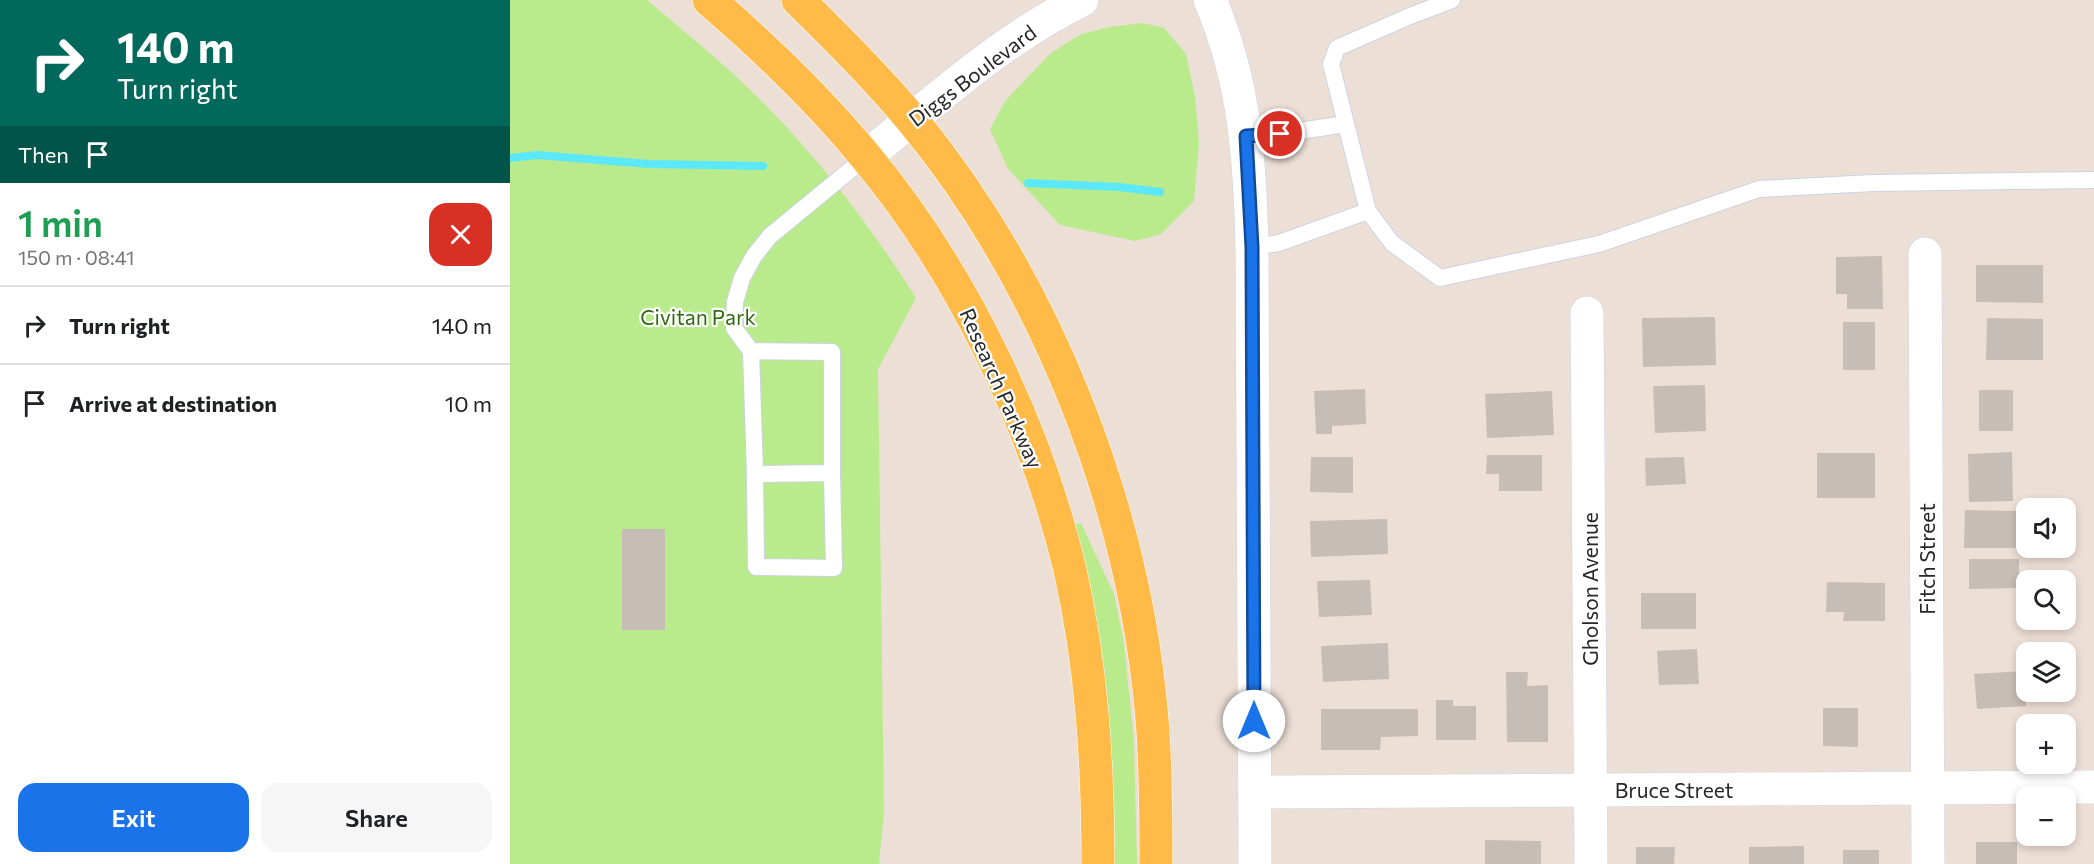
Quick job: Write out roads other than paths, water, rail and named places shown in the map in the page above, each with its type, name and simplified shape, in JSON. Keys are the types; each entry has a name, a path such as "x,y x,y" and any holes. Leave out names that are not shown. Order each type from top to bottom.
{"main road":[{"name":"Research Parkway","path":"709,0 759,43 866,157 910,216 954,284 991,354 1023,423 1049,497 1070,570 1084,649 1094,724 1098,864"},
{"path":"798,0 912,120 959,184 1005,255 1043,328 1072,391 1104,479 1126,556 1143,651 1152,719 1156,864"}],"street":[{"name":"Diggs Boulevard","path":"866,157 1019,35 1082,0"},
{"path":"1210,0 1236,74 1246,136 1252,247 1255,864"},
{"name":"Fitch Street","path":"1925,254 1928,864"},
{"name":"Gholson Avenue","path":"1587,313 1591,864"},
{"name":"Bruce Street","path":"1255,792 2094,787"}],"lane":[{"path":"1452,0 1337,48 1331,64 1368,210 1392,243 1440,278 1599,244 1759,189 1873,183 2094,180"},
{"path":"1246,136 1280,134 1346,124"},
{"path":"751,351 832,352 834,568 756,567 751,351 734,328 735,302 742,278 754,256 770,236 866,157"},
{"path":"1252,247 1280,243 1368,210"},
{"path":"755,474 832,473"}],"waterway":[{"path":"510,158 537,155 649,164 763,166"},
{"path":"1028,183 1119,187 1160,192"}],"park label":[{"name":"Civitan Park","path":"698,316"}]}
